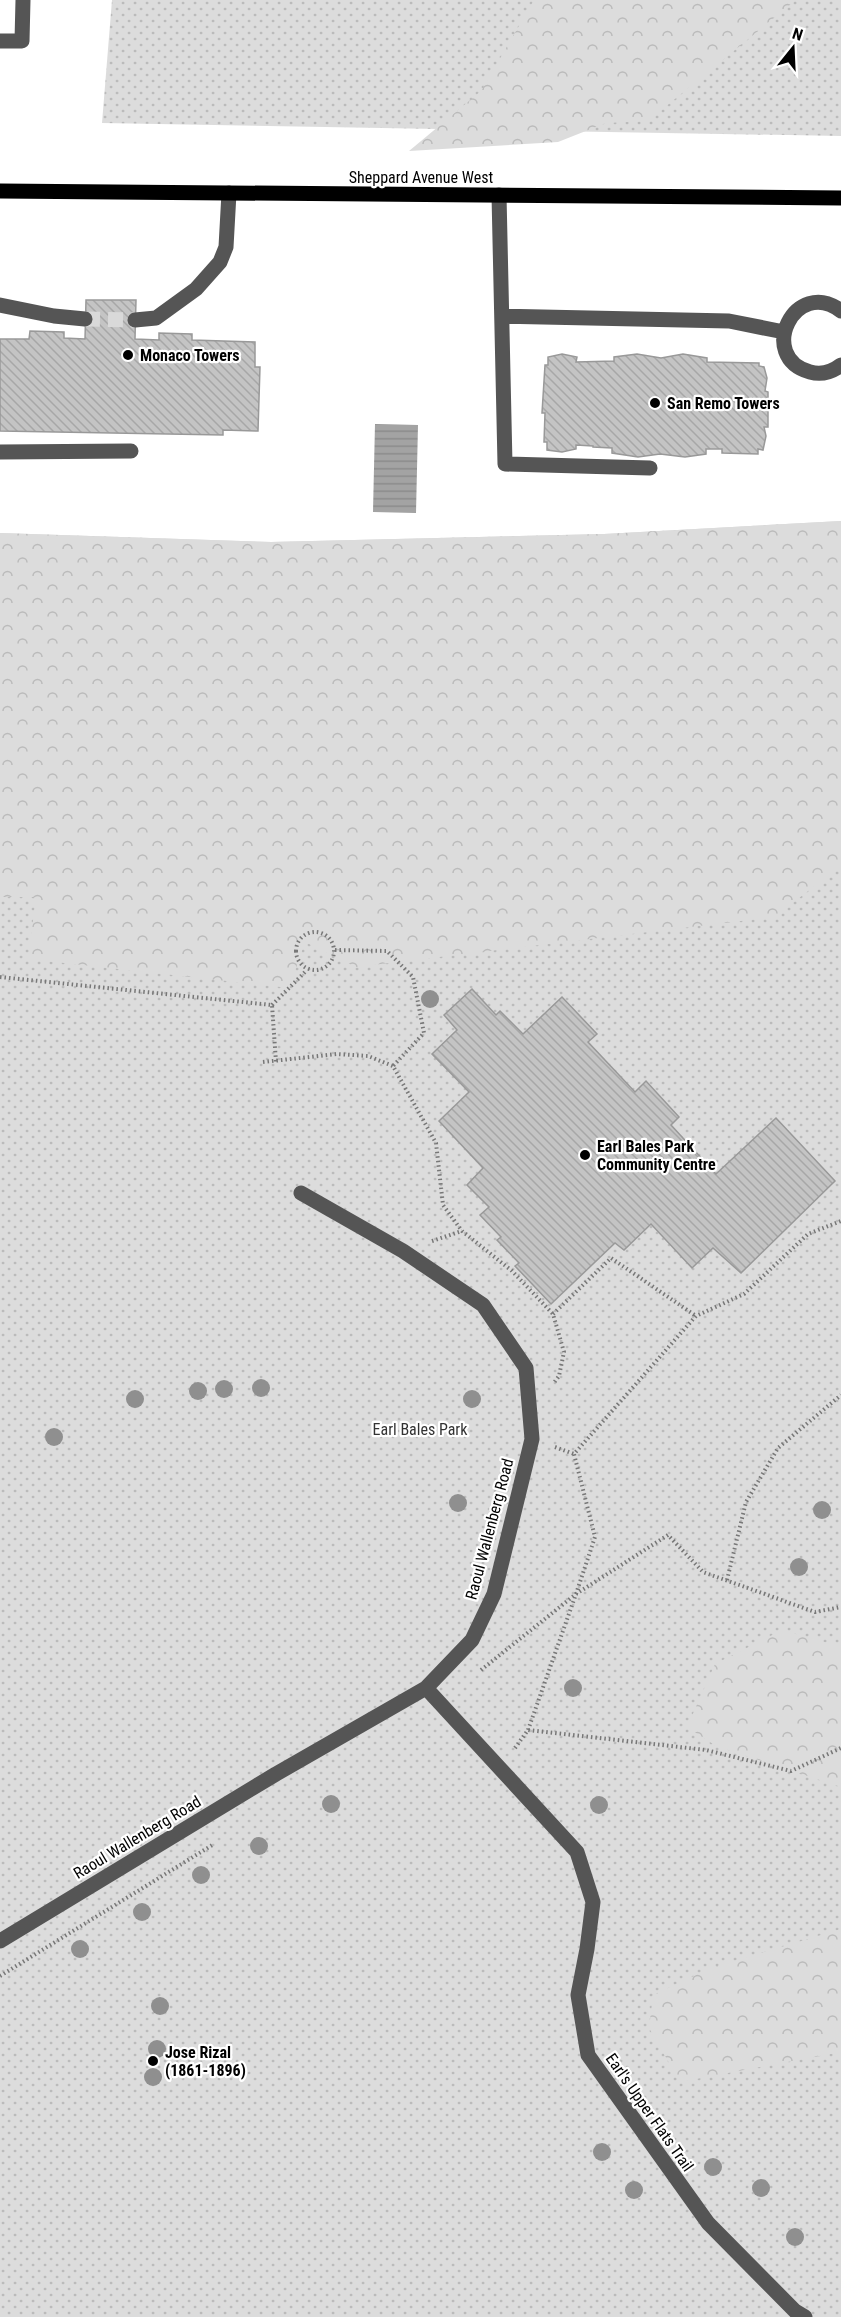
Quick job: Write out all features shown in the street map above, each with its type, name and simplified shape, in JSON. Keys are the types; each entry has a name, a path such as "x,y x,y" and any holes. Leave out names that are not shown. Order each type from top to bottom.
{"main road":[{"name":"Sheppard Avenue West","path":"0,192 841,198"}],"lane":[{"path":"0,41 22,41 23,0"},
{"path":"135,320 156,318 196,289 220,262 226,247 229,193"},
{"path":"499,195 505,464 650,468"},
{"path":"841,311 828,303 805,305 795,312 784,332 784,344 788,354 794,364 804,370 826,373 841,365"},
{"path":"0,304 54,316 85,319"},
{"path":"502,316 729,321 784,332"},
{"path":"0,452 131,451"},
{"name":"Raoul Wallenberg Road","path":"0,1941 276,1774 426,1688 472,1640 494,1593 532,1439 526,1368 483,1305 403,1251 301,1193"},
{"name":"Earl's Upper Flats Trail","path":"426,1688 577,1852 593,1902 578,1995 588,2055 708,2223 795,2311 806,2317"}],"path":[{"path":"276,1062 272,1005 307,970 320,970 331,963 335,950 329,938 317,932 304,935 296,946 297,959 307,970"},
{"path":"335,950 387,951 413,977 424,1033 393,1066"},
{"path":"0,977 272,1005"},
{"path":"263,1062 337,1054 368,1056 393,1066 436,1143 443,1205 462,1230 512,1271 553,1314 564,1352 559,1376 530,1413"},
{"path":"500,1768 528,1730 596,1537 574,1454 696,1316 744,1294 808,1234 841,1221"},
{"path":"553,1314 611,1258 696,1316"},
{"path":"727,1580 746,1502 778,1448 841,1395"},
{"path":"479,1672 576,1594 668,1535 703,1572 815,1612 841,1607"},
{"path":"528,1730 706,1750 791,1771 841,1748"},
{"path":"0,1976 218,1842"}],"green space":[{"path":"112,0 841,0 841,136 102,123"},
{"path":"534,0 796,0 648,121 606,123 558,142 409,151 481,91"},
{"name":"Earl Bales Park","path":"841,521 841,2317 0,2317 0,533 271,542 604,534"},
{"path":"841,521 841,866 774,917 356,967 305,942 289,988 28,959 36,897 0,897 0,533 271,542 604,534"},
{"path":"782,1630 841,1647 841,1787 716,1746 687,1727 715,1664"},
{"path":"841,1929 841,2052 680,2082 649,2028 653,1995 711,1968"}],"shaded area":[{"path":"375,424 418,425 416,513 373,512"}],"building":[{"name":"Monaco Towers","path":"86,300 136,300 135,339 159,340 159,333 192,334 192,340 255,342 255,367 260,367 258,431 223,430 223,435 0,431 0,339 29,339 30,331 64,332 64,338 85,339"},
{"name":"San Remo Towers","path":"562,354 577,357 576,362 614,361 614,357 637,354 661,358 683,354 707,358 707,362 759,363 759,366 764,367 767,378 765,391 768,392 768,427 764,427 766,436 763,450 758,449 758,454 722,453 722,449 706,449 706,454 685,457 660,454 638,457 612,453 612,448 593,446 576,445 576,449 562,452 547,450 547,442 544,442 545,413 542,413 545,365 548,365 548,357"},
{"name":"Earl Bales Park Community Centre","path":"472,989 496,1015 500,1011 523,1034 562,997 597,1034 588,1042 635,1092 646,1081 679,1117 671,1125 716,1174 776,1118 835,1181 741,1273 713,1248 692,1268 651,1224 624,1250 615,1243 551,1304 515,1266 519,1263 497,1240 501,1237 480,1215 489,1207 467,1185 483,1168 439,1121 469,1092 432,1054 457,1030 444,1015"}],"tunnel":[{"path":"85,319 135,320"}],"place":[{"name":"Monaco Towers","path":"128,355"},
{"name":"San Remo Towers","path":"655,403"},
{"name":"Earl Bales Park Community Centre","path":"585,1155"},
{"name":"Jose Rizal (1861-1896)","path":"153,2061"}]}
